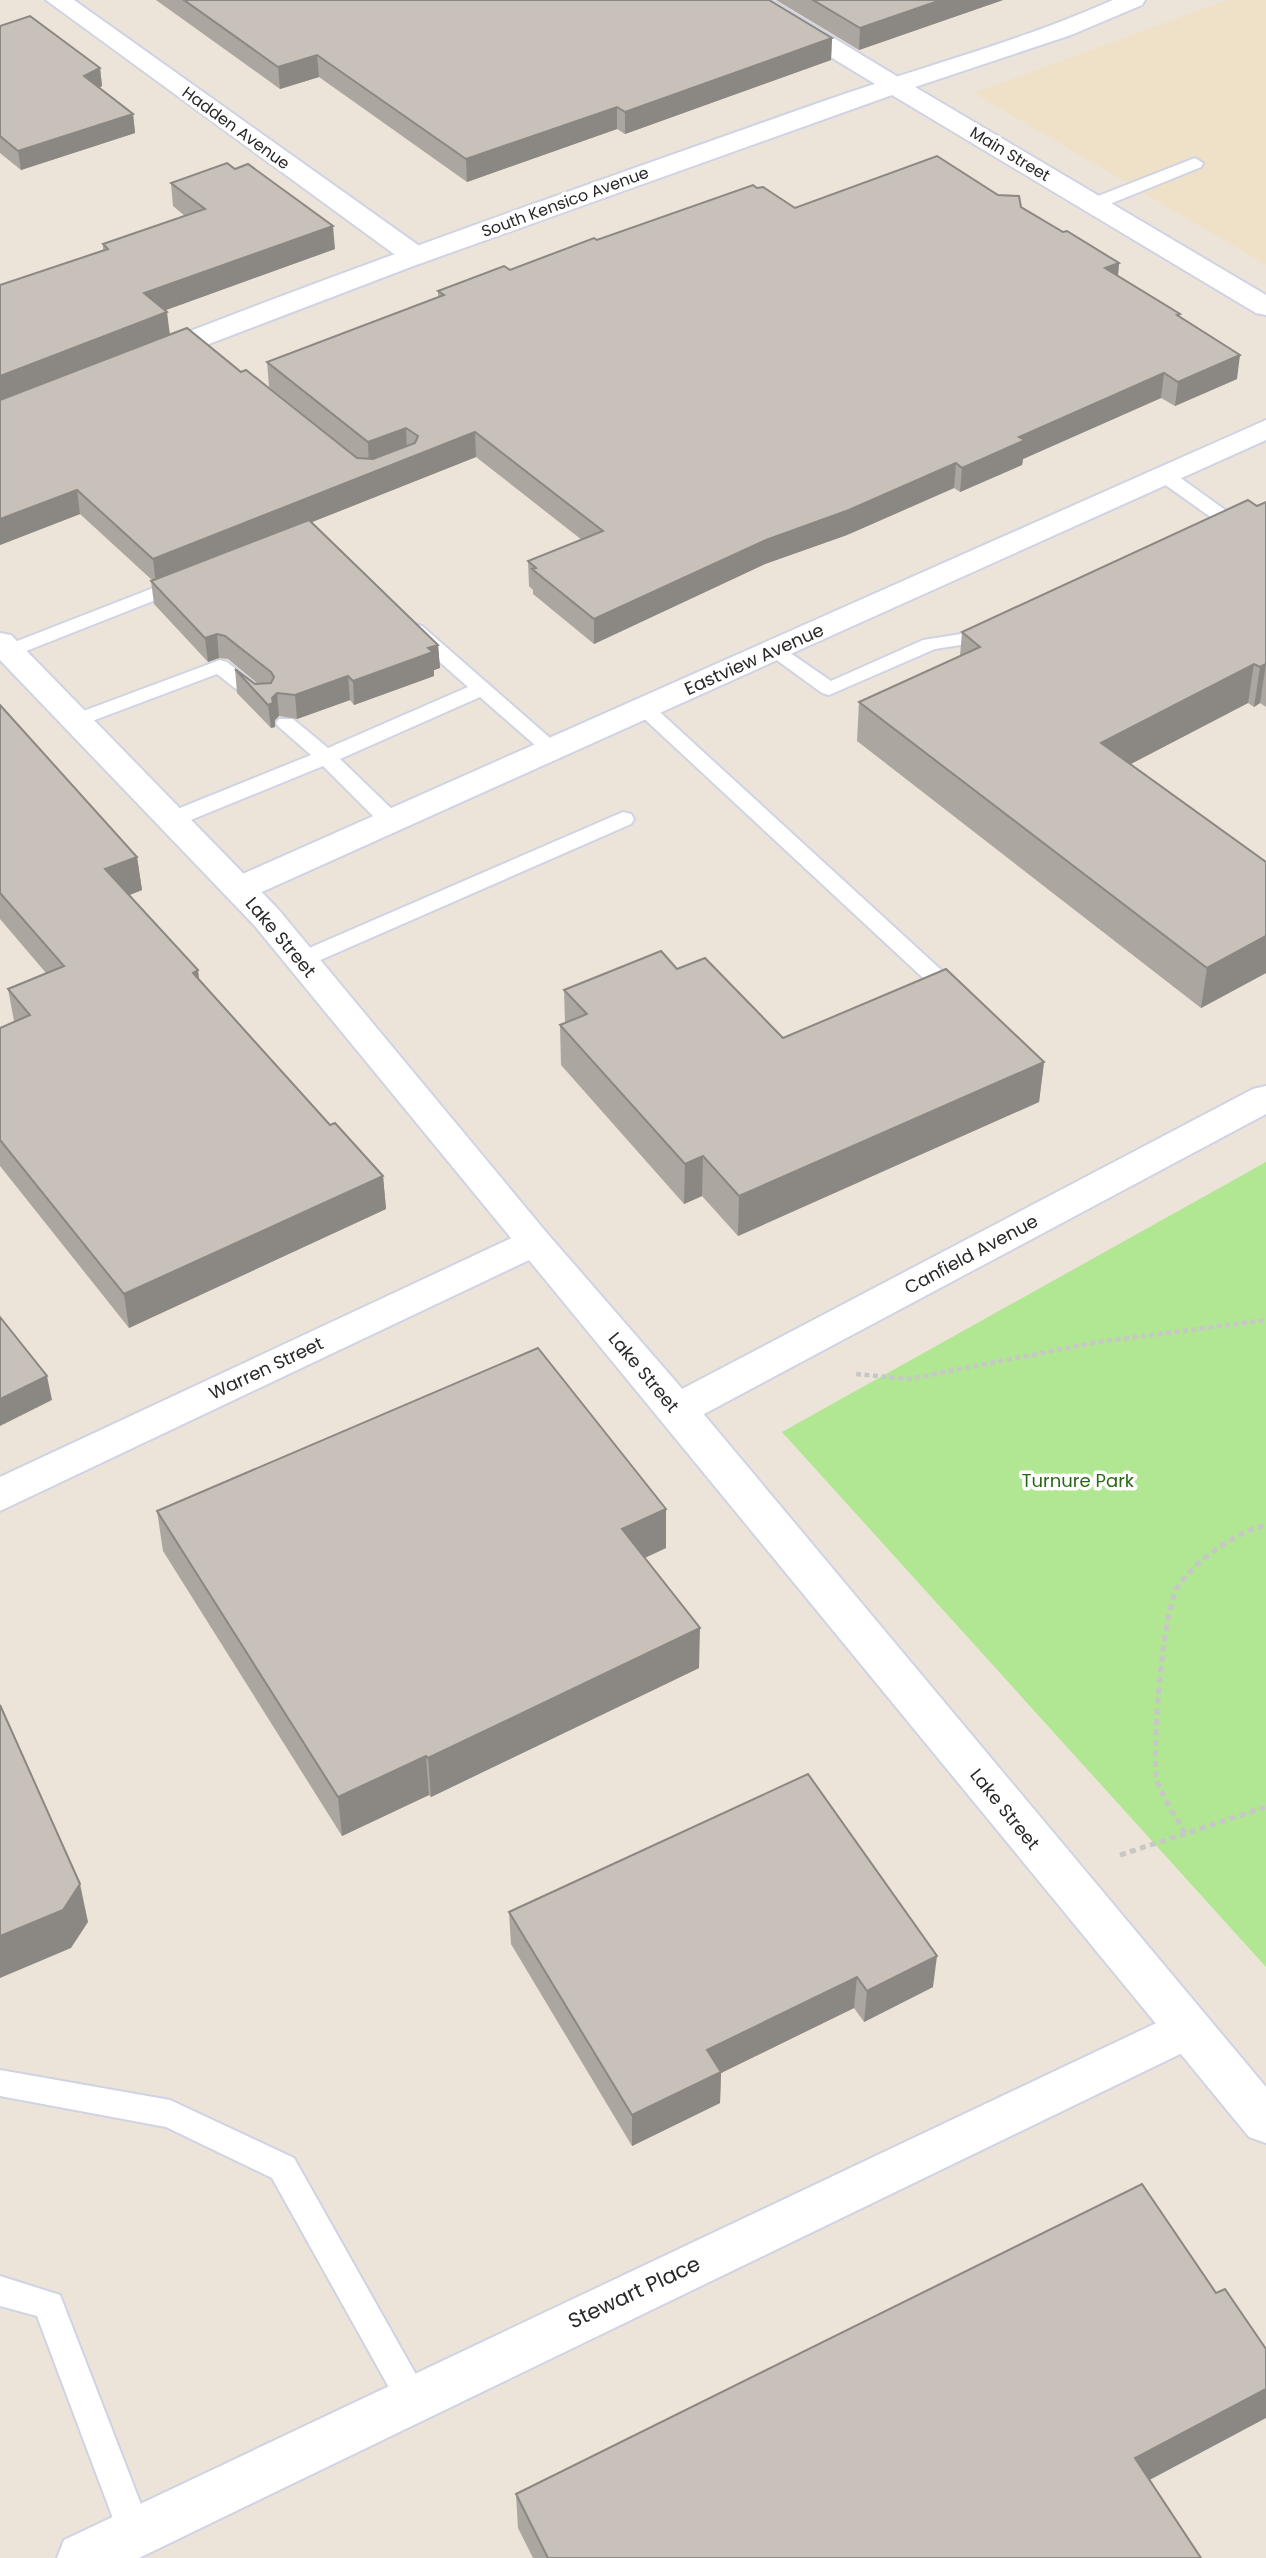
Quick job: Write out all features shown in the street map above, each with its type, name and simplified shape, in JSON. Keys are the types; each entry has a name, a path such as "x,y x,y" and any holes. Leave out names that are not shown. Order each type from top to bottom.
{"street":[{"name":"Hadden Avenue","path":"58,0 415,256"},
{"name":"Main Street","path":"754,0 1266,307"},
{"name":"South Kensico Avenue","path":"120,369 415,256 894,85 1096,18 1133,0"},
{"name":"Eastview Avenue","path":"241,888 1266,429"},
{"name":"Lake Street","path":"4,647 241,888 533,1242 677,1410 1186,2029 1266,2122"},
{"name":"Canfield Avenue","path":"677,1410 1266,1098"},
{"name":"Warren Street","path":"0,1495 533,1242"},
{"name":"Stewart Place","path":"83,2558 1186,2029"}],"lane":[{"path":"1094,204 1195,163"},
{"path":"194,339 215,356"},
{"path":"1164,475 1226,519 1188,537"},
{"path":"4,647 198,577"},
{"path":"401,618 551,749"},
{"path":"773,650 829,690 930,644 979,636 1016,619"},
{"path":"77,720 220,666 264,701"},
{"path":"173,819 326,757 481,689"},
{"path":"643,708 943,984"},
{"path":"286,723 326,757 391,821"},
{"path":"301,960 623,819"},
{"path":"0,2083 170,2114 283,2168 412,2398"},
{"path":"0,2291 49,2305 135,2533"}],"path":[{"path":"790,1350 808,1369 909,1379 1098,1342 1266,1320"},
{"path":"1185,1833 1156,1778 1161,1652 1177,1586 1215,1550 1249,1529 1266,1525"},
{"path":"1068,1886 1116,1857 1266,1807"}],"shaded area":[{"path":"1227,0 1266,0 1266,265 974,93"}],"green space":[{"name":"Turnure Park","path":"1266,1162 1266,1967 782,1432"}],"building":[{"path":"184,0 769,0 832,38 625,112 617,107 466,159 317,55 278,67"},
{"path":"813,0 941,0 860,28"},
{"path":"30,16 100,68 84,76 133,114 18,151 0,136 0,26"},
{"path":"937,156 998,195 1019,196 1021,207 1119,263 1105,268 1240,355 1178,382 1164,373 1019,437 1025,440 962,468 956,463 849,510 766,540 594,619 532,569 536,568 528,561 603,531 475,432 153,559 77,490 0,519 0,400 187,328 241,372 246,370 357,458 373,459 415,443 418,436 406,428 368,442 267,362 444,295 438,291 504,266 510,270 594,238 597,240 753,185 757,188 763,187 795,208"},
{"path":"227,163 235,169 248,164 333,226 144,293 167,312 0,376 0,285 108,249 103,244 205,209 171,183"},
{"path":"1248,500 1257,506 1266,502 1266,664 1260,667 1254,664 1101,743 1266,862 1266,936 1207,968 859,702 980,647 962,632"},
{"path":"309,520 438,645 428,648 433,652 353,681 348,676 295,695 277,693 272,698 273,703 268,705 235,669 255,684 271,683 274,677 271,672 225,636 217,634 205,638 151,581"},
{"path":"0,705 137,857 105,869 198,970 193,973 330,1125 335,1123 383,1176 124,1294 0,1140 0,1028 30,1015 8,989 64,966 0,893"},
{"path":"661,951 677,969 705,958 783,1038 946,969 1044,1062 739,1196 703,1156 685,1164 560,1025 587,1014 564,990"},
{"path":"0,1317 47,1376 0,1399"},
{"path":"538,1348 666,1509 622,1529 700,1628 428,1758 426,1756 338,1797 157,1511"},
{"path":"0,1705 80,1884 63,1910 0,1936"},
{"path":"808,1774 937,1956 867,1991 857,1977 707,2050 721,2072 632,2115 509,1912"},
{"path":"1142,2184 1216,2293 1225,2289 1266,2349 1266,2389 1135,2458 1201,2558 548,2558 516,2494"}]}
